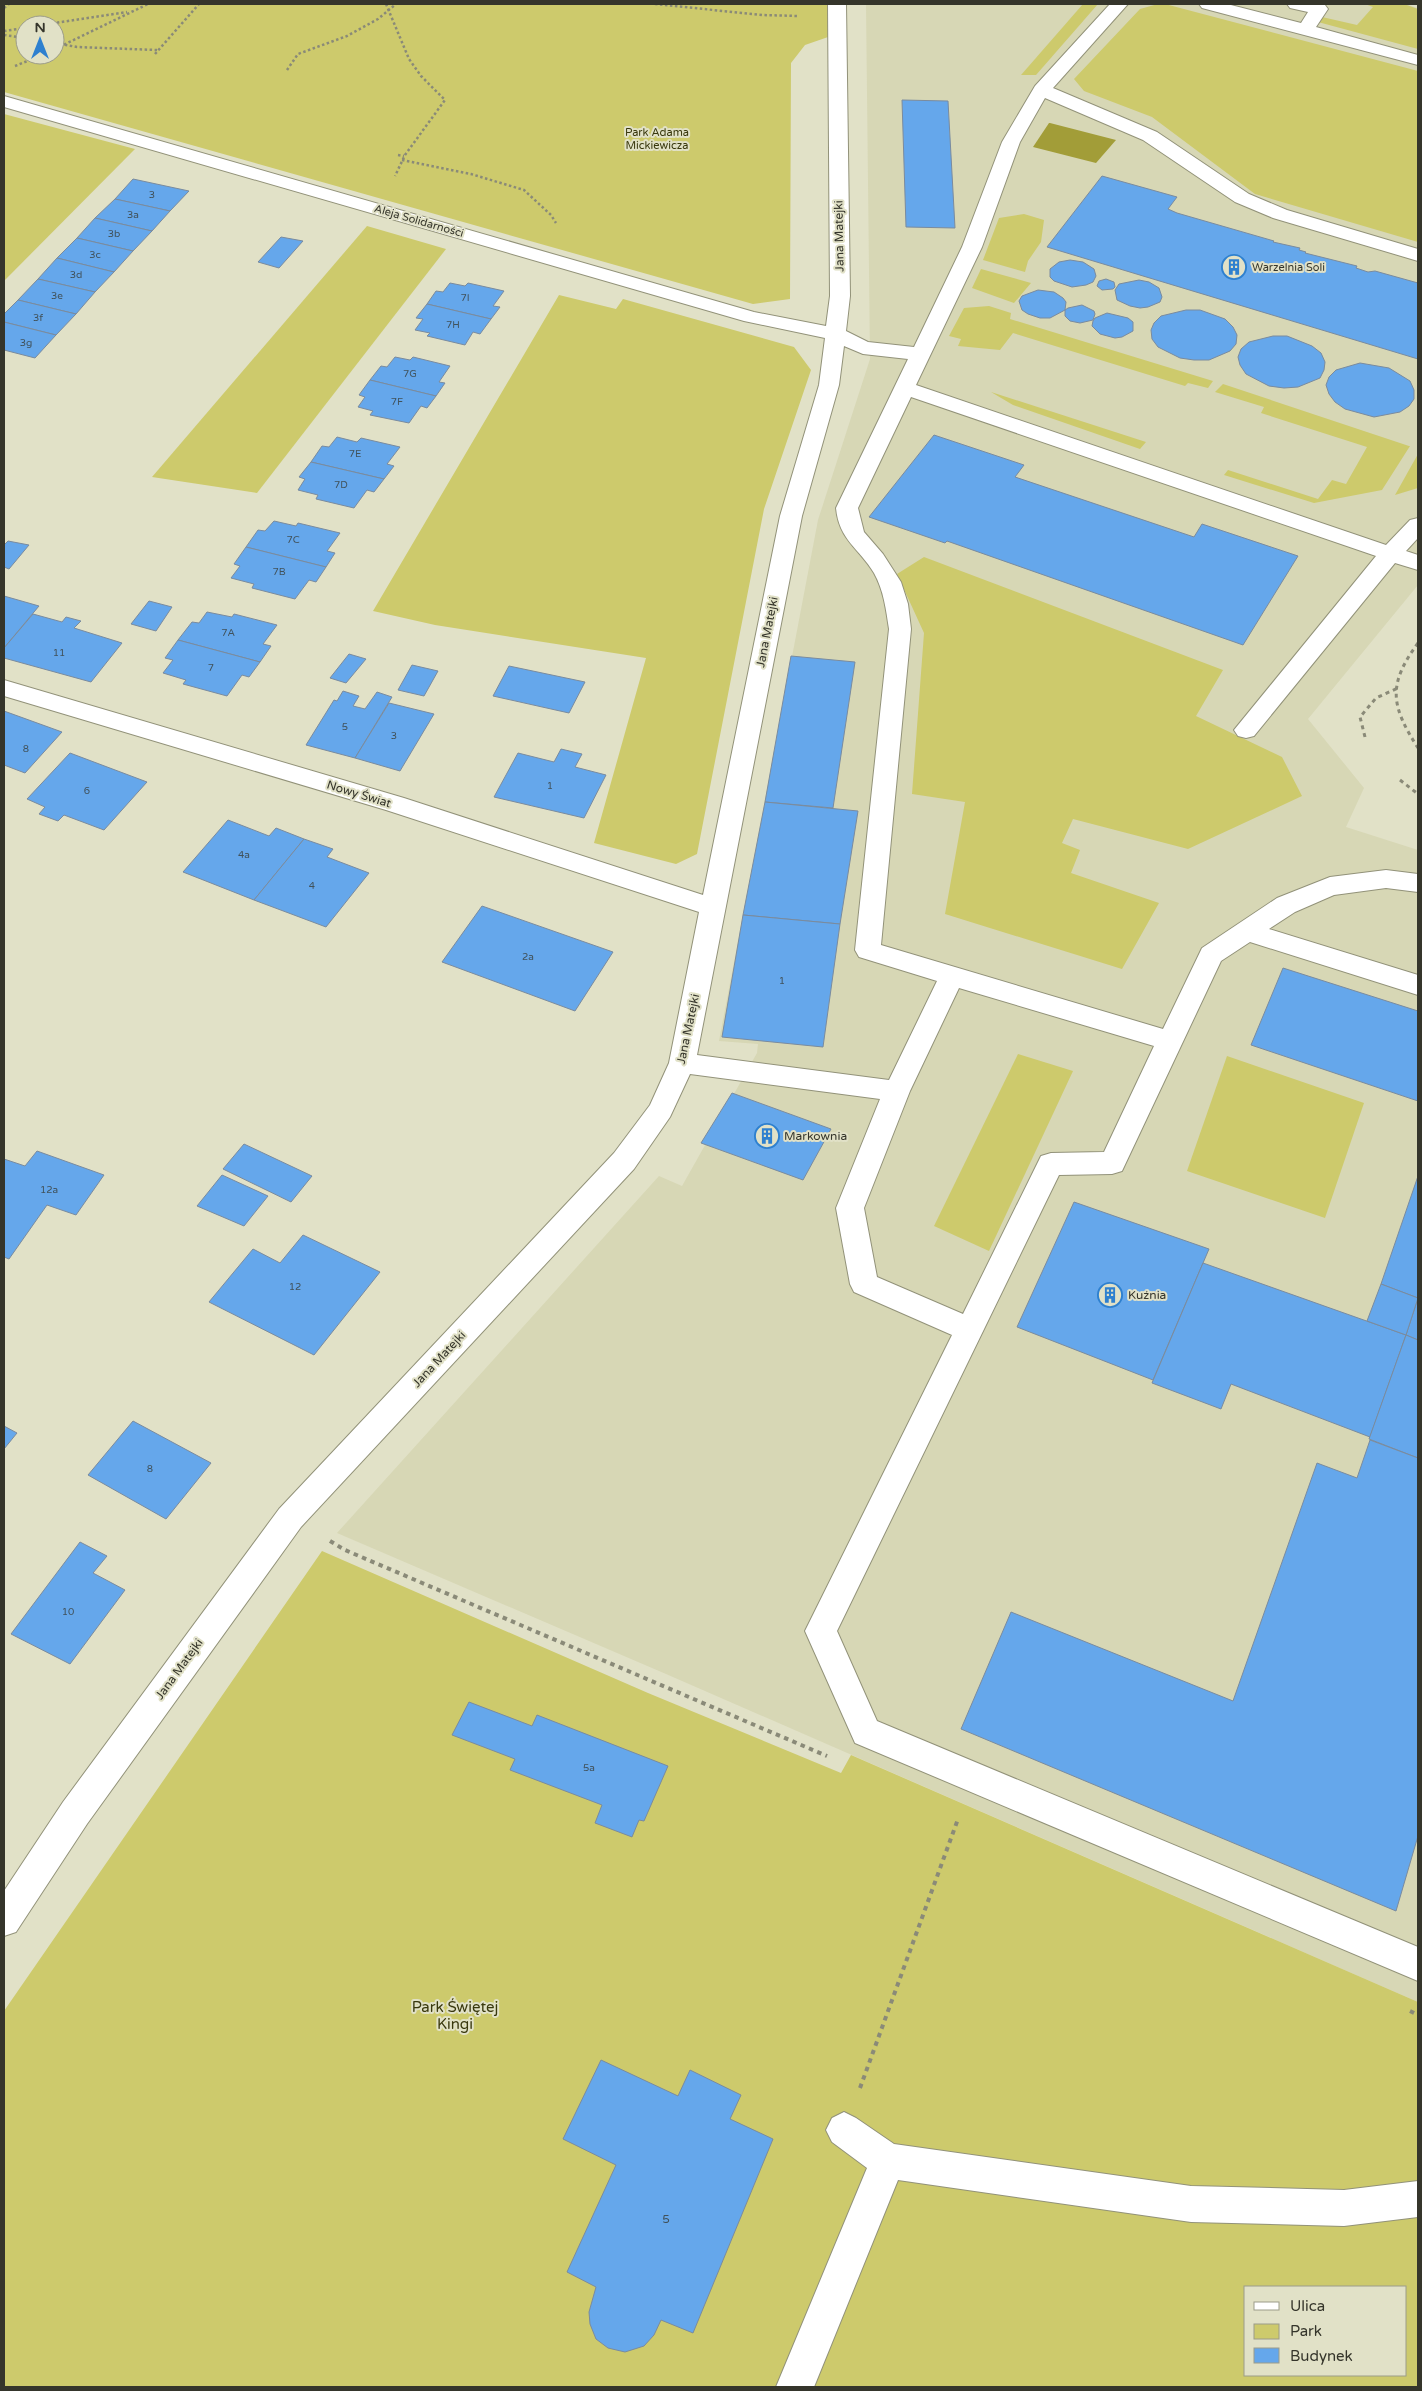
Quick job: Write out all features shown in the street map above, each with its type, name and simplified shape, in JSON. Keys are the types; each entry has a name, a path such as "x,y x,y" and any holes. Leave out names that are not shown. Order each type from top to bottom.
{"street":[{"path":"1119,4 1041,90 1012,142 972,247 847,508 847,522 854,536 881,566 896,595 900,630 868,950 1170,1041"},
{"path":"1208,4 1418,60"},
{"path":"1296,4 1319,9 1305,30"},
{"name":"Jana Matejki","path":"4,1920 75,1813 290,1518 624,1161 661,1110 682,1063 790,516 829,385 837,334 840,296 837,10"},
{"path":"1041,90 1150,136 1242,198 1280,214 1418,255"},
{"name":"Aleja Solidarności","path":"4,101 751,317 837,334 863,348 921,354"},
{"path":"905,388 1418,563"},
{"path":"1246,730 1391,553 1418,525"},
{"name":"Nowy Świat","path":"4,688 395,804 712,907"},
{"path":"1418,883 1386,879 1330,886 1286,904 1211,955 1112,1163 1051,1164 820,1631 866,1732 1418,1964"},
{"path":"1245,931 1418,985"},
{"path":"952,976 898,1091 850,1208 864,1284 970,1330"},
{"path":"682,1063 898,1091"},
{"path":"844,2130 888,2161 1191,2204 1344,2208 1418,2199"},
{"path":"795,2387 888,2161"}],"path":[{"path":"4,8 9,4"},
{"path":"65,44 148,4"},
{"path":"155,54 199,4"},
{"path":"386,4 409,58 424,80 445,100 404,156 392,183"},
{"path":"287,70 298,54 347,36 378,19 396,4"},
{"path":"655,4 762,15 837,10"},
{"path":"65,22 130,12"},
{"path":"65,44 77,47 157,50"},
{"path":"12,67 17,65"},
{"path":"398,155 404,156"},
{"path":"402,160 471,174 524,190 551,214 560,228"},
{"path":"1418,643 1410,653 1400,676 1397,708 1418,748"},
{"path":"1365,737 1360,717 1376,698 1398,688"},
{"path":"1400,780 1418,794"},
{"path":"844,2130 960,1814"}],"shaded area":[{"path":"866,4 1405,4 1418,8 1418,585 1308,719 1364,788 1346,827 1418,850 1418,2002 666,1674 337,1533 659,1176 682,1186 757,1053 758,1044 719,1041 818,520 870,359"},
{"path":"1049,123 1116,140 1096,163 1033,147"}],"green space":[{"name":"Park Adama Mickiewicza","path":"4,4 831,4 831,36 805,45 791,63 790,299 753,304 4,92"},
{"path":"1083,4 1098,4 1036,75 1021,75"},
{"path":"1165,4 1418,71 1418,242 1255,194 1152,117 1084,91 1074,79 1140,9"},
{"path":"1365,4 1404,4 1418,9 1418,49 1318,22 1322,17 1357,25 1373,7"},
{"path":"4,114 135,149 4,281"},
{"path":"1024,214 1044,220 1041,242 1028,261 1025,272 983,260 999,218"},
{"path":"367,226 446,249 257,493 152,477"},
{"path":"981,269 1031,283 1014,303 972,288"},
{"path":"559,295 616,309 623,299 794,347 811,370 764,509 697,854 676,864 594,843 646,658 435,625 373,611"},
{"path":"989,306 1011,313 1010,319 1213,381 1208,388 1188,383 1185,386 1013,333 1000,350 958,346 961,339 949,336 964,308"},
{"path":"1223,384 1410,446 1382,490 1314,503 1224,475 1228,470 1318,499 1332,480 1346,484 1367,447 1261,413 1264,407 1215,392"},
{"path":"991,392 1146,442 1140,449 1013,405"},
{"path":"1418,454 1418,488 1395,495"},
{"path":"924,557 1223,670 1196,716 1282,757 1302,796 1188,849 1073,819 1062,843 1080,850 1071,873 1159,903 1122,969 945,914 965,802 912,794 924,633 897,574"},
{"path":"1018,1054 1073,1071 989,1251 934,1226"},
{"path":"1227,1056 1364,1103 1325,1218 1187,1171"},
{"name":"Park Świętej Kingi","path":"322,1551 648,1693 841,1773 851,1755 1418,2002 1418,2387 4,2387 4,2011"}],"building":[{"path":"902,100 948,101 955,228 906,227"},
{"name":"Warzelnia Soli","path":"1102,176 1177,197 1168,209 1177,213 1273,242 1300,248 1299,250 1305,253 1357,266 1356,268 1368,272 1375,271 1418,283 1418,359 1047,247"},
{"path":"133,179 189,191 170,211 115,199"},
{"path":"115,199 170,211 152,231 95,218"},
{"path":"95,218 152,231 133,251 77,238"},
{"path":"281,237 303,241 279,268 258,262"},
{"path":"77,238 133,251 114,272 57,258"},
{"path":"57,258 114,272 95,292 38,279"},
{"path":"1070,260 1083,262 1094,269 1096,276 1093,282 1072,287 1054,281 1050,277 1050,269 1059,262"},
{"path":"38,279 95,292 76,314 18,300"},
{"path":"1106,279 1114,282 1115,287 1113,289 1102,290 1097,286 1099,281"},
{"path":"1139,280 1149,282 1159,288 1162,297 1160,302 1140,308 1117,300 1115,290 1119,284"},
{"path":"450,283 465,286 468,283 504,291 493,306 500,307 491,319 427,304 436,291 443,292"},
{"path":"1038,290 1054,292 1063,298 1066,302 1065,310 1050,318 1040,318 1022,310 1019,301 1022,296"},
{"path":"18,300 76,314 56,335 4,322 4,314"},
{"path":"427,304 491,319 480,334 473,332 465,345 427,336 430,333 415,330 423,319 416,318"},
{"path":"1082,305 1094,311 1093,320 1080,323 1070,321 1065,316 1065,310 1068,308"},
{"path":"1186,310 1200,310 1225,319 1233,327 1237,335 1236,344 1230,351 1209,360 1180,358 1158,347 1152,339 1151,330 1154,323 1161,316"},
{"path":"1107,313 1128,318 1133,322 1133,331 1122,337 1115,338 1100,334 1092,326 1093,321 1095,318"},
{"path":"4,322 56,335 35,358 4,350"},
{"path":"1273,336 1287,336 1312,346 1321,353 1325,362 1320,378 1298,387 1284,388 1269,386 1246,374 1240,365 1238,357 1241,349 1249,342"},
{"path":"395,357 410,360 413,357 450,366 439,382 445,383 436,396 370,380 381,366 387,367"},
{"path":"1360,363 1389,368 1410,381 1414,390 1414,399 1409,406 1400,412 1374,417 1345,409 1335,402 1329,394 1326,385 1329,377 1336,370"},
{"path":"370,380 436,396 427,408 421,406 409,423 370,415 373,411 358,407 365,397 359,395"},
{"path":"934,435 1024,465 1015,477 1194,537 1202,524 1298,556 1243,645 947,541 945,543 869,517"},
{"path":"337,437 357,442 361,438 400,447 387,464 394,466 384,479 311,462 322,446 329,447"},
{"path":"311,462 384,479 374,492 367,490 354,508 316,499 318,495 298,490 305,479 299,477"},
{"path":"274,521 296,526 298,523 340,533 327,551 335,553 326,567 246,547 258,530 265,531"},
{"path":"8,541 29,545 9,569 4,567 4,545"},
{"path":"246,547 326,567 316,582 309,580 295,599 252,588 254,584 231,578 240,566 234,564"},
{"path":"4,596 39,606 4,648"},
{"path":"149,601 172,607 156,631 131,624"},
{"path":"207,612 232,617 234,614 277,625 263,644 271,646 260,662 178,640 192,622 199,623"},
{"path":"33,614 62,622 66,617 81,621 74,628 122,643 91,682 4,658 4,648"},
{"path":"178,640 260,662 249,677 242,675 227,696 183,684 186,680 163,673 173,660 165,658"},
{"path":"349,654 366,659 346,683 330,678"},
{"path":"791,656 855,662 833,808 765,802"},
{"path":"412,665 438,671 424,696 398,690"},
{"path":"509,666 585,682 569,713 493,696"},
{"path":"343,691 359,696 353,706 365,709 377,692 392,697 355,758 306,745 334,700 337,701"},
{"path":"389,703 434,714 400,771 355,758"},
{"path":"4,711 62,732 25,773 4,765"},
{"path":"561,749 582,754 575,767 606,775 584,818 494,797 518,753 554,762"},
{"path":"70,753 147,782 104,830 64,815 58,821 39,814 45,807 27,799"},
{"path":"765,802 858,811 840,924 743,915"},
{"path":"228,820 269,836 276,828 304,839 254,900 183,872"},
{"path":"304,839 333,849 327,857 369,873 326,927 254,900"},
{"path":"482,906 613,952 575,1011 442,962"},
{"path":"743,915 840,924 823,1047 722,1037"},
{"path":"1283,968 1418,1011 1418,1101 1251,1045"},
{"name":"Markownia","path":"732,1093 831,1129 803,1180 701,1143"},
{"path":"244,1144 312,1176 291,1202 223,1169"},
{"path":"37,1151 104,1175 76,1215 47,1205 9,1259 4,1257 4,1159 25,1166"},
{"path":"222,1175 268,1196 244,1226 197,1206"},
{"path":"1418,1176 1418,1298 1381,1284"},
{"name":"Kuźnia","path":"1074,1202 1209,1249 1153,1380 1017,1327"},
{"path":"303,1235 380,1272 314,1355 209,1302 253,1249 280,1263"},
{"path":"1203,1263 1406,1335 1370,1437 1231,1384 1221,1409 1152,1383"},
{"path":"1381,1284 1418,1298 1406,1335 1367,1321"},
{"path":"1418,1298 1418,1340 1406,1335"},
{"path":"1406,1335 1418,1340 1418,1458 1369,1439"},
{"path":"133,1421 211,1463 166,1519 88,1475"},
{"path":"4,1426 17,1433 4,1449"},
{"path":"1370,1440 1418,1458 1418,1836 1396,1911 961,1729 1011,1612 1233,1701 1317,1463 1357,1478"},
{"path":"80,1542 107,1556 93,1573 125,1590 70,1664 11,1634"},
{"path":"469,1702 532,1726 537,1715 668,1766 644,1821 639,1820 632,1837 595,1823 602,1805 510,1770 515,1759 452,1735"},
{"path":"601,2060 678,2096 690,2070 741,2095 730,2119 773,2139 693,2333 661,2320 654,2335 644,2346 625,2352 608,2348 596,2339 590,2324 589,2312 596,2287 567,2272 616,2165 563,2139"}],"place":[{"name":"Warzelnia Soli","path":"1234,267"},
{"name":"Markownia","path":"767,1136"},
{"name":"Kuźnia","path":"1110,1295"}]}
